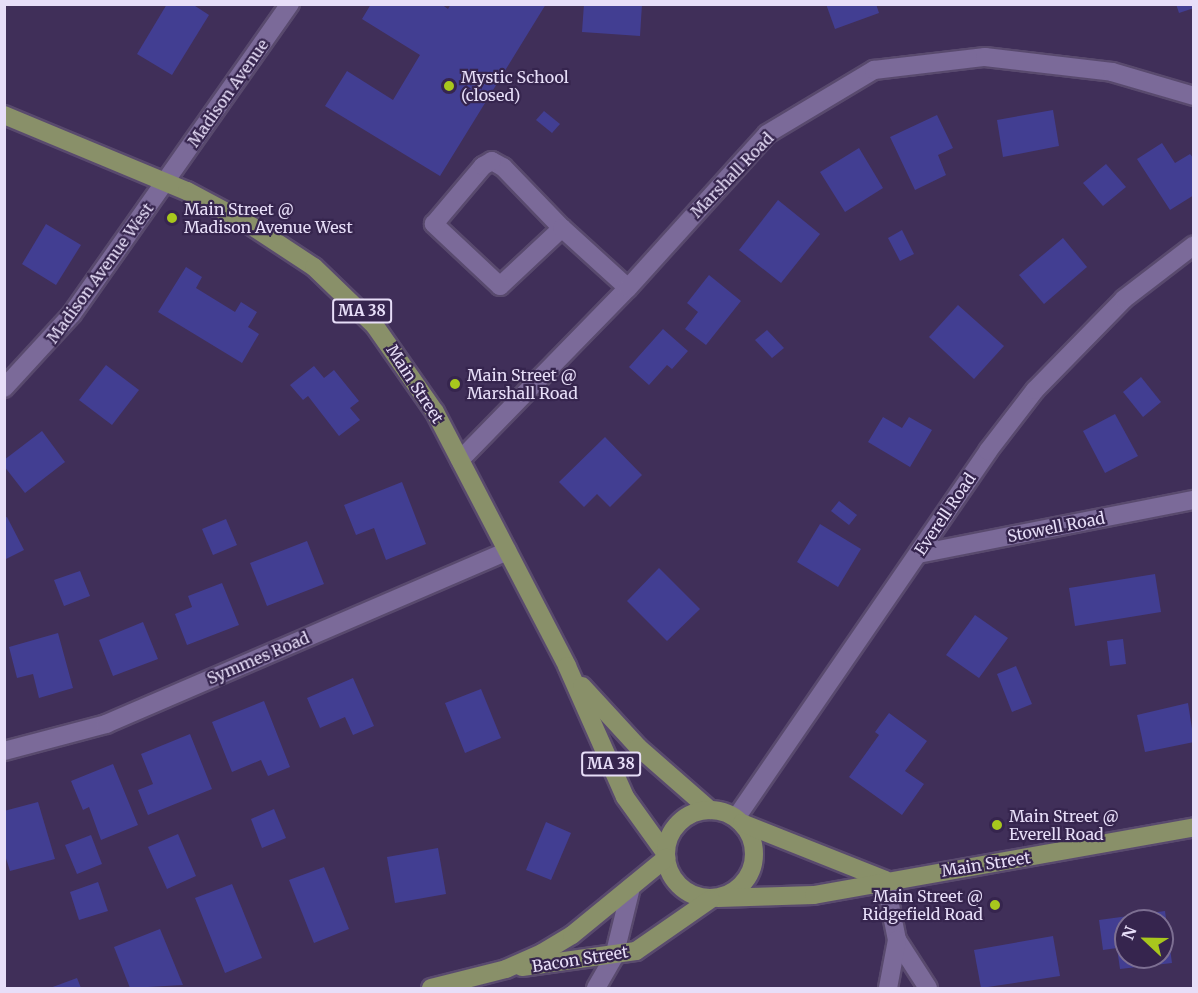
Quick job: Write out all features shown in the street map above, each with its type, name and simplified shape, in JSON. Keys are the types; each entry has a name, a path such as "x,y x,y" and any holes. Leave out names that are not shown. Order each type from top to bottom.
{"main road":[{"name":"Main Street","path":"4,115 166,182 273,238 331,281 401,358 460,460 567,666 626,796 666,856"},
{"name":"Main Street","path":"567,666 630,738 710,810"},
{"name":"MA 38","path":"710,810 885,880"},
{"path":"666,856 669,839 679,823 697,812 710,810"},
{"path":"714,899 736,890 751,872 754,847 739,820"},
{"name":"Main Street","path":"714,899 795,898 885,880 1194,827"},
{"name":"MA 38","path":"666,856 670,874 684,890 714,899"},
{"name":"Bacon Street","path":"506,969 572,935 666,856"},
{"name":"Bacon Street","path":"431,988 506,969 614,957 646,945 714,899"}],"street":[{"name":"Madison Avenue","path":"166,182 290,4"},
{"name":"Marshall Road","path":"460,460 628,288 767,134 874,70 985,57 1112,72 1194,96"},
{"path":"562,228 500,286 434,225 483,166 492,161 503,167 562,228 628,288"},
{"name":"Madison Avenue West","path":"4,388 59,332 166,182"},
{"name":"Everell Road","path":"739,820 988,451 1041,384 1124,300 1194,245"},
{"name":"Stowell Road","path":"918,554 1194,500"},
{"name":"Symmes Road","path":"4,752 106,724 507,551"},
{"path":"885,880 897,940 928,988"},
{"path":"596,988 614,957 631,886"},
{"path":"888,988 897,940"}],"building":[{"path":"167,4 192,4 209,15 172,75 137,54"},
{"name":"Mystic School (closed)","path":"371,4 441,4 448,9 451,4 546,4 440,176 325,106 347,71 393,100 420,55 362,19"},
{"name":"Mystic School (closed)","path":"584,4 642,4 640,36 582,32"},
{"path":"826,4 876,4 879,13 835,29"},
{"path":"1176,4 1194,4 1194,8 1179,13"},
{"path":"1053,110 1059,146 1003,157 997,120"},
{"path":"544,111 560,124 552,133 536,120"},
{"path":"937,115 953,148 938,155 946,175 915,190 890,137"},
{"path":"1162,143 1175,163 1190,154 1194,159 1194,195 1170,210 1137,159"},
{"path":"859,148 883,188 845,212 820,172"},
{"path":"1106,164 1126,187 1103,206 1083,183"},
{"path":"778,200 820,234 781,283 739,250"},
{"path":"46,224 81,245 56,285 22,264"},
{"path":"902,230 914,254 900,261 888,238"},
{"path":"1063,238 1087,267 1044,304 1019,275"},
{"path":"186,267 202,277 196,288 235,312 241,302 257,312 248,327 259,334 242,363 158,312"},
{"path":"709,275 741,301 706,345 685,329 698,312 687,303"},
{"path":"958,305 1004,346 974,379 929,337"},
{"path":"663,329 688,351 672,369 667,365 649,385 629,367"},
{"path":"767,330 784,348 772,358 755,340"},
{"path":"106,365 139,390 112,425 79,400"},
{"path":"314,366 324,378 334,370 359,401 350,408 360,420 339,436 308,396 303,400 290,385"},
{"path":"1141,377 1161,402 1143,417 1123,392"},
{"path":"1115,414 1138,456 1105,473 1083,431"},
{"path":"883,417 902,428 909,417 932,430 910,467 868,442"},
{"path":"42,431 65,462 25,493 4,466 4,460"},
{"path":"605,437 642,475 610,507 597,494 584,507 559,482"},
{"path":"402,482 426,544 386,560 374,528 356,535 344,505"},
{"path":"839,501 857,515 849,525 831,511"},
{"path":"7,517 24,550 4,560 4,518"},
{"path":"226,519 237,545 213,555 202,529"},
{"path":"820,524 861,549 838,587 797,562"},
{"path":"307,541 324,584 267,606 250,563"},
{"path":"659,568 700,609 667,641 627,601"},
{"path":"80,571 90,596 64,606 54,580"},
{"path":"1155,574 1161,612 1075,626 1069,588"},
{"path":"222,583 239,625 187,645 175,614 192,607 188,596"},
{"path":"975,615 1008,638 979,678 946,655"},
{"path":"143,622 158,659 113,676 99,640"},
{"path":"58,633 73,688 39,698 33,674 17,678 9,647"},
{"path":"1123,639 1126,664 1110,666 1107,641"},
{"path":"1016,666 1032,704 1012,712 997,674"},
{"path":"353,678 374,726 353,735 345,717 320,728 307,698"},
{"path":"481,689 501,738 465,753 445,703"},
{"path":"264,701 290,767 268,776 261,760 232,772 212,722"},
{"path":"1188,703 1194,742 1145,752 1137,715"},
{"path":"889,713 927,741 905,771 924,784 902,815 849,777 879,735 875,732"},
{"path":"190,734 212,789 148,815 138,790 153,784 141,754"},
{"path":"113,764 138,825 101,840 89,807 83,810 71,781"},
{"path":"38,802 55,859 10,871 4,852 4,811"},
{"path":"274,809 286,838 262,848 251,819"},
{"path":"546,822 571,833 551,880 526,870"},
{"path":"178,834 196,876 167,889 148,847"},
{"path":"91,835 102,864 77,874 65,845"},
{"path":"438,848 446,894 395,903 387,857"},
{"path":"324,867 349,929 314,943 289,880"},
{"path":"98,882 108,911 79,920 70,892"},
{"path":"232,884 262,958 225,973 195,898"},
{"path":"1114,918 1114,948 1103,950 1099,920"},
{"path":"160,929 183,985 130,988 114,947"},
{"path":"1053,936 1060,976 981,988 974,950"},
{"path":"77,978 81,988 50,988"}],"place":[{"name":"Mystic School (closed)","path":"449,86"},
{"name":"Main Street @ Madison Avenue West","path":"172,218"},
{"name":"Main Street @ Marshall Road","path":"455,384"},
{"name":"Main Street @ Everell Road","path":"997,825"},
{"name":"Main Street @ Ridgefield Road","path":"995,905"}]}
